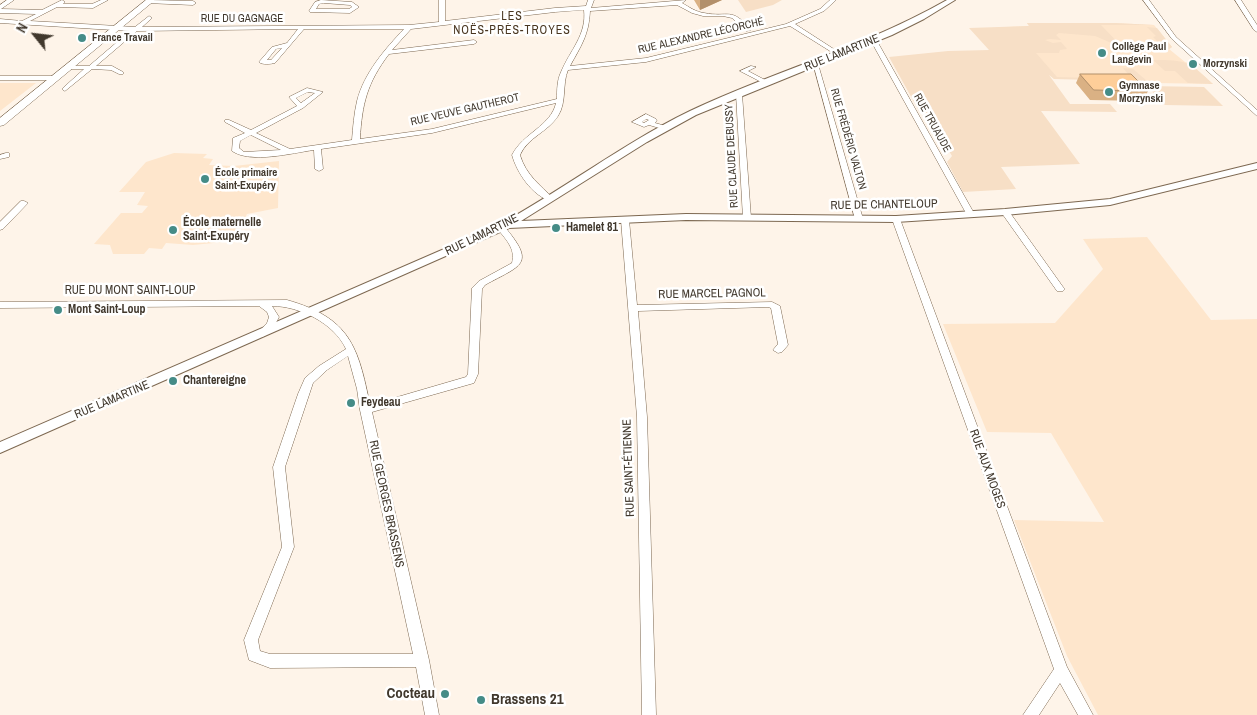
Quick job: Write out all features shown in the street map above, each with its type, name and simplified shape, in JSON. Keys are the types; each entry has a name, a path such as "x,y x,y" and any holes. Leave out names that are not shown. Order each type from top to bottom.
{"main road":[{"path":"0,123 149,1"}],"street":[{"path":"0,10 11,0"},
{"path":"23,22 64,0"},
{"path":"56,5 93,6 105,0"},
{"path":"442,0 442,24"},
{"path":"550,199 533,184 518,162 516,155 522,143 554,116 559,101 560,85 566,68 586,31 587,9 591,0"},
{"name":"RUE ALEXANDRE LÉCORCHÉ","path":"566,68 646,60 791,24 822,10 833,0"},
{"name":"RUE LAMARTINE","path":"0,448 504,226 663,128 702,109 874,41 912,24 952,0"},
{"path":"1146,0 1174,38 1257,114"},
{"path":"1238,0 1257,30"},
{"path":"149,1 193,3"},
{"path":"66,89 169,1"},
{"path":"324,1 355,5 356,7 350,11 315,12 311,10 317,3 324,1"},
{"path":"681,2 691,11 705,14 730,15 737,18 748,30"},
{"path":"690,2 691,11"},
{"name":"RUE DU GAGNAGE","path":"0,21 115,29 407,29 555,10 690,2"},
{"path":"0,10 42,12"},
{"path":"350,11 354,28"},
{"path":"791,24 840,55"},
{"path":"289,44 302,28"},
{"path":"356,142 360,100 364,88 407,29"},
{"name":"RUE TRUAUDE","path":"874,41 971,215"},
{"path":"389,52 474,42"},
{"name":"RUE FRÉDÉRIC VALTON","path":"816,64 859,219"},
{"path":"68,67 112,68 121,73"},
{"path":"753,67 743,71 767,83"},
{"path":"0,78 54,78"},
{"name":"RUE CLAUDE DEBUSSY","path":"739,94 747,218"},
{"name":"RUE VEUVE GAUTHEROT","path":"251,132 236,140 235,149 242,154 289,152 432,132 559,101"},
{"path":"251,132 302,107"},
{"path":"228,121 289,152"},
{"path":"650,123 663,128"},
{"path":"317,148 319,169"},
{"name":"RUE DE CHANTELOUP","path":"504,226 686,217 896,219 971,215 1110,202 1257,166"},
{"path":"0,227 24,203"},
{"path":"1005,212 1060,289"},
{"name":"RUE AUX MOGES","path":"896,219 1061,670 1086,715"},
{"name":"RUE SAINT-ÉTIENNE","path":"625,220 642,417 650,715"},
{"path":"365,410 470,380 473,374 478,288 482,283 516,264 519,259 518,250 504,226"},
{"path":"260,335 271,324 274,317 271,310 261,303"},
{"name":"RUE DU MONT SAINT-LOUP","path":"0,305 287,303 310,312"},
{"name":"RUE MARCEL PAGNOL","path":"632,308 769,304 775,306 778,318 783,345 778,350"},
{"name":"RUE GEORGES BRASSENS","path":"310,312 344,336 352,350 422,660 432,715"},
{"path":"352,350 323,368 309,381 279,467 288,546 251,640 254,655 270,660 422,660"},
{"path":"1030,715 1061,670"}],"shaded area":[{"path":"738,0 782,0 773,5 746,12"},
{"name":"Collège Paul Langevin","path":"1027,23 1154,25 1172,47 1169,49 1185,62 1191,64 1213,84 1156,83 1140,80 1054,79 1006,27 1029,26"},
{"path":"1027,23 1154,25 1101,25 1123,48 1095,36 1059,33 1056,35 1061,40 1045,40 1053,43 1061,42 1067,49 1060,50 1059,53 1036,53 1057,77 1092,78 1128,74 1123,68 1133,69 1147,81 1054,79 1049,75 1070,104 1110,104 1117,112 1041,111 1080,164 1001,167 1016,189 963,192 947,162 952,156 926,113 919,111 889,57 948,51 989,50 969,28 1029,26"},
{"path":"1147,27 1157,28 1172,47 1169,49 1154,48 1152,45 1160,44 1153,37 1156,36"},
{"path":"1153,60 1186,63 1213,84 1188,83 1175,71 1165,71"},
{"path":"0,83 36,83 0,111"},
{"path":"1147,86 1204,87 1223,106 1165,105"},
{"name":"École primaire Saint-Exupéry","path":"174,153 207,154 203,158 213,159 209,165 234,166 279,161 278,208 247,214 234,241 193,245 166,243 162,249 149,248 144,254 113,254 110,245 94,244 121,213 142,213 148,206 137,205 145,192 119,192 146,162"},
{"path":"1147,237 1211,320 1257,319 1257,715 1098,715 1067,656 1014,520 1104,522 1051,433 987,432 943,324 1055,323 1103,269 1083,239"}],"building":[{"path":"1080,74 1131,74 1148,91 1094,90"}],"place":[{"name":"France Travail","path":"82,38"},
{"name":"Collège Paul Langevin","path":"1102,53"},
{"name":"Morzynski","path":"1193,64"},
{"name":"Gymnase Morzynski","path":"1109,92"},
{"name":"École primaire Saint-Exupéry","path":"205,179"},
{"name":"Hamelet 81","path":"556,228"},
{"name":"École maternelle Saint-Exupéry","path":"173,230"},
{"name":"Mont Saint-Loup","path":"58,310"},
{"name":"Chantereigne","path":"173,381"},
{"name":"Feydeau","path":"351,403"},
{"name":"Cocteau","path":"445,694"},
{"name":"Brassens 21","path":"481,700"}],"district":[{"name":"LES NOËS-PRÈS-TROYES","path":"512,24"}]}
